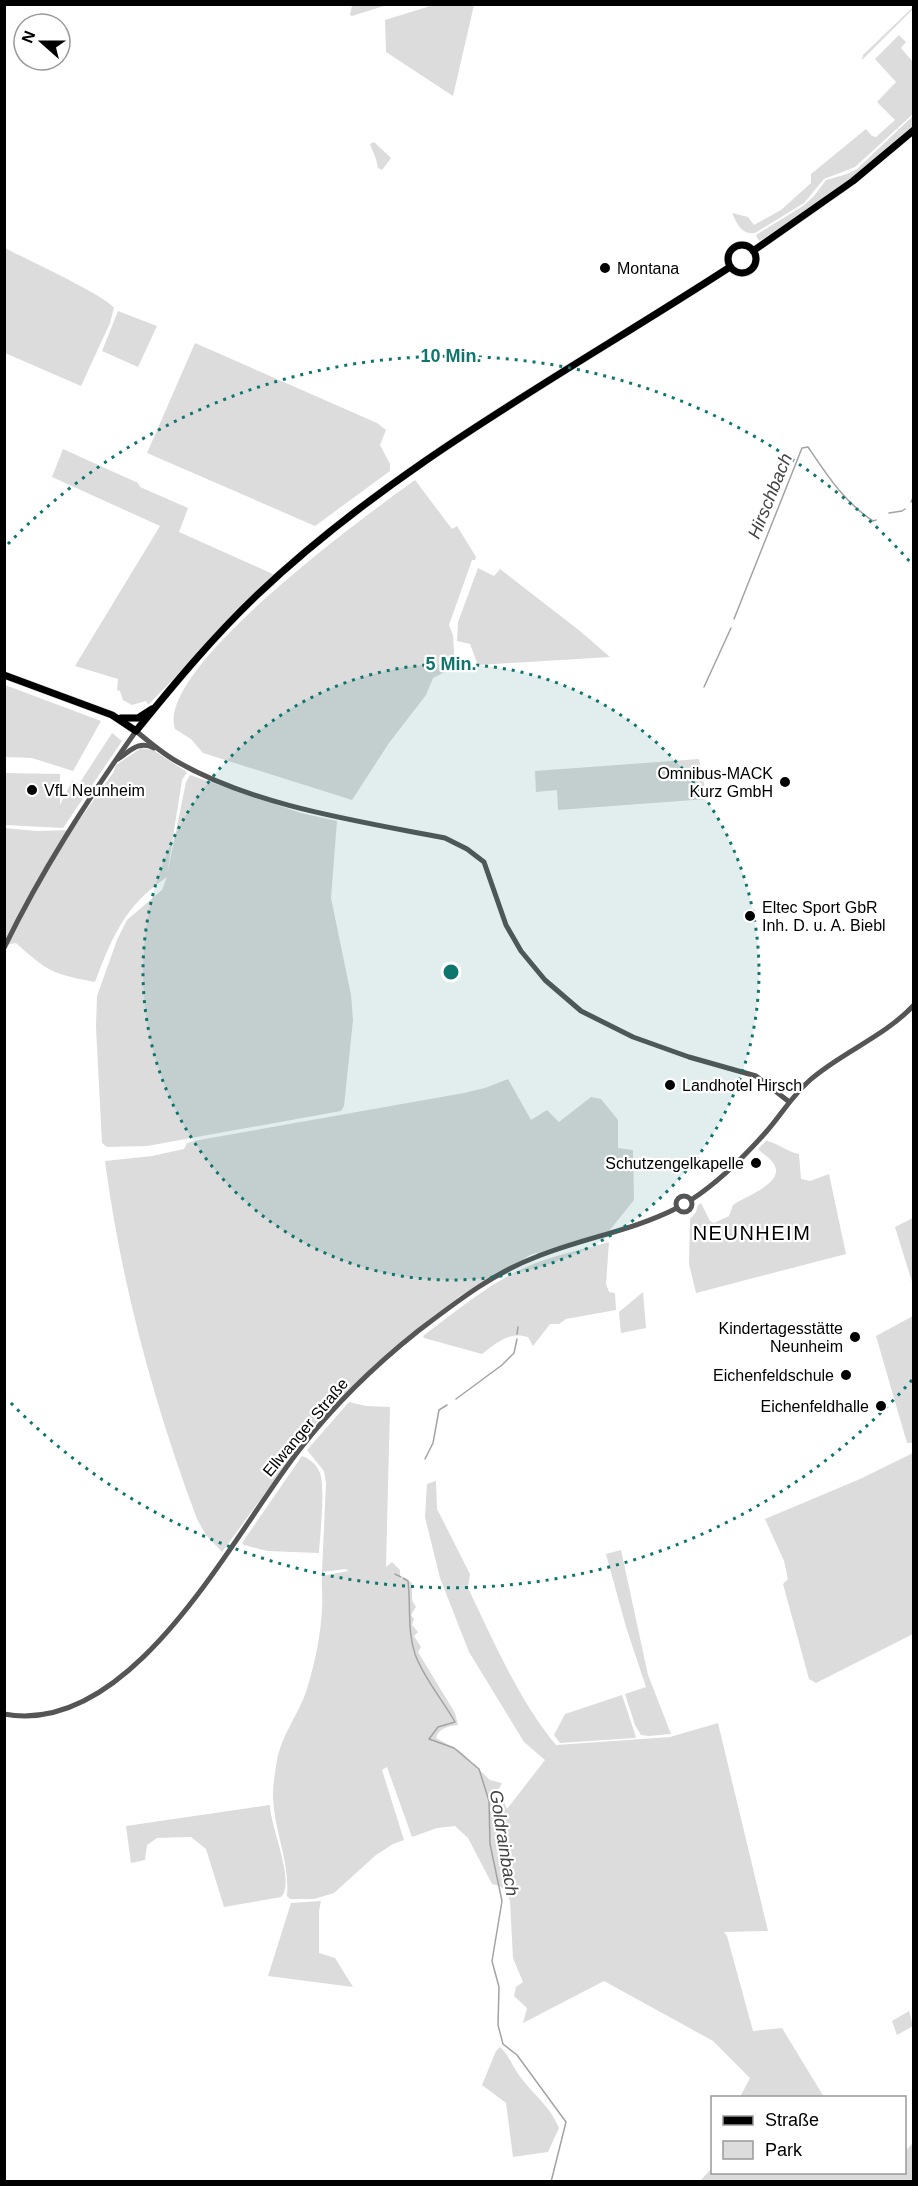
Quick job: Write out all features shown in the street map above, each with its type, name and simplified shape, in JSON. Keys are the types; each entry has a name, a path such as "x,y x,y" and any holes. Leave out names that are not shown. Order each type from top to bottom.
{"main road":[{"path":"753,251 853,181 914,130"},
{"path":"743,245 753,251 755,264 749,271 741,273 730,267 728,258 732,249 743,245"},
{"path":"118,718 136,731 207,646 257,595 342,522 463,436 730,267"},
{"path":"4,675 118,718 129,720 138,718 156,706"}],"street":[{"path":"4,948 47,864 82,808 136,731 161,751"},
{"path":"114,763 136,746 149,745 206,776 264,798 342,818 445,838 467,849 484,862 506,926 522,951 545,980 581,1011 633,1037 689,1057 756,1076 788,1101"},
{"name":"Ellwanger Straße","path":"691,1200 729,1172 767,1131 788,1101 812,1079 899,1020 914,1005"},
{"name":"Ellwanger Straße","path":"686,1196 691,1200 692,1206 688,1211 682,1212 677,1208 680,1197 686,1196"},
{"name":"Ellwanger Straße","path":"4,1714 38,1715 68,1708 99,1691 165,1636 204,1587 272,1486 329,1414 381,1363 448,1309 494,1278 536,1257 641,1224 677,1208"}],"green space":[{"path":"352,4 387,5 352,16 350,15"},
{"path":"437,4 474,5 453,96 386,52 385,20"},
{"path":"913,7 913,9 862,60 863,55"},
{"path":"899,35 906,42 901,48 913,62 913,114 855,167 824,179 804,203 755,233 743,230 732,213 748,217 754,225 781,210 811,183 811,174 866,129 876,137 895,120 877,102 896,82 875,59"},
{"path":"913,116 913,127 858,173 820,203 759,241 756,235 803,206 826,180 857,169"},
{"path":"374,142 391,158 382,170 378,168 370,144"},
{"path":"5,248 95,294 114,308 110,323 81,386 5,353"},
{"path":"118,311 157,326 138,367 102,351"},
{"path":"195,343 377,423 386,430 380,445 390,464 390,471 315,526 147,453"},
{"path":"63,449 188,508 179,532 275,575 148,705 146,701 132,705 123,700 120,691 117,690 118,679 75,666 160,526 52,477"},
{"path":"415,480 452,529 457,526 476,557 472,560 449,625 453,635 455,667 433,678 426,695 389,743 352,800 203,753 191,739 175,729 177,702 197,669 230,633 313,557"},
{"path":"478,568 494,576 500,569 610,657 478,665 470,644 457,641 458,622"},
{"path":"5,685 101,721 73,771 32,758 5,757"},
{"name":"VfL Neunheim","path":"112,733 122,741 63,828 5,825 5,773 60,774 60,805 72,781 79,784"},
{"path":"141,748 153,750 187,772 182,780 167,875 186,782 190,775 301,813 337,821 331,898 351,995 353,1020 344,1106 341,1111 147,1146 107,1147 102,1143 96,1027 97,996 117,940 127,920 162,890 167,877 140,899 130,911 114,936 95,982 69,977 44,966 16,943 5,945 4,828 37,831 72,830 113,773 116,765"},
{"path":"699,759 707,799 558,810 557,790 536,792 535,771"},
{"path":"508,1079 531,1120 547,1110 559,1122 591,1097 601,1099 618,1120 618,1148 633,1150 634,1200 609,1231 530,1255 460,1296 418,1329 320,1418 222,1552 206,1535 197,1519 153,1387 120,1252 105,1161 152,1156 184,1149 187,1143 199,1140 464,1093"},
{"path":"766,1141 799,1154 801,1179 810,1181 829,1174 846,1254 696,1293 689,1264 690,1219 701,1203 710,1221 714,1223 729,1216 733,1205 761,1189 773,1179 776,1173 775,1166 758,1149"},
{"path":"913,1218 913,1285 895,1227"},
{"path":"609,1242 606,1284 609,1292 615,1293 616,1310 566,1319 559,1324 550,1324 533,1346 528,1337 515,1336 504,1339 482,1354 424,1338 423,1336 472,1299 510,1275 545,1260"},
{"path":"643,1292 646,1328 621,1333 619,1312"},
{"path":"913,1316 914,1443 907,1443 876,1336"},
{"path":"349,1402 366,1406 390,1407 386,1567 392,1562 400,1570 400,1578 405,1578 412,1583 412,1600 416,1607 411,1615 414,1619 412,1625 418,1632 414,1636 421,1647 418,1652 455,1713 458,1725 444,1728 436,1738 460,1751 490,1780 502,1783 493,1800 496,1802 504,1802 507,1809 545,1760 524,1742 469,1652 440,1578 425,1517 427,1484 436,1481 437,1509 470,1574 468,1588 497,1649 530,1709 556,1745 670,1737 718,1723 768,1931 724,1932 753,2031 782,2028 823,2096 741,2096 750,2078 713,2041 604,1981 523,2023 527,2008 514,1996 516,1987 523,1982 513,1958 510,1901 507,1893 500,1886 492,1884 468,1838 455,1826 437,1828 412,1837 387,1767 382,1770 404,1840 376,1855 334,1893 314,1899 290,1899 287,1896 286,1871 273,1797 277,1760 283,1741 304,1698 313,1669 321,1618 322,1576 348,1571 346,1569 322,1572 326,1483 324,1471 307,1450"},
{"path":"913,1453 913,1634 816,1683 809,1679 783,1584 788,1579 784,1561 765,1519 860,1479"},
{"path":"302,1456 318,1468 321,1477 319,1553 267,1551 244,1545 242,1543"},
{"path":"621,1550 648,1675 671,1734 641,1735 635,1725 625,1694 646,1687 626,1627 606,1554"},
{"path":"622,1695 636,1737 560,1743 554,1735 565,1714"},
{"path":"270,1805 286,1879 285,1890 281,1897 224,1907 206,1849 191,1837 157,1838 147,1845 145,1860 131,1863 126,1826"},
{"path":"321,1901 319,1953 335,1958 353,1987 268,1976 291,1903"},
{"path":"909,2011 913,2026 897,2035 892,2021"},
{"path":"500,2047 524,2082 546,2106 559,2128 548,2152 513,2157 506,2103 482,2085 496,2051"},
{"path":"913,2143 913,2181 700,2181 711,2169 711,2174 906,2174 906,2150"}],"waterway":[{"name":"Hirschbach","path":"734,619 802,448 808,447 822,468 853,505 873,521 876,520"},
{"name":"Hirschbach","path":"911,502 914,496"},
{"name":"Hirschbach","path":"889,513 905,509"},
{"name":"Hirschbach","path":"704,687 731,628"},
{"name":"Goldrainbach","path":"517,1334 518,1327"},
{"name":"Goldrainbach","path":"456,1399 502,1365 514,1353 517,1339"},
{"name":"Goldrainbach","path":"425,1459 433,1443 439,1410 447,1405"},
{"name":"Goldrainbach","path":"395,1574 401,1577"},
{"name":"Goldrainbach","path":"403,1578 408,1581 410,1627 415,1654 423,1672 455,1722 438,1727 429,1739 454,1748 479,1769 489,1801 490,1844 502,1901 492,1961 499,1987 498,2025 503,2044 517,2055 566,2122 551,2182"}],"place":[{"name":"Montana","path":"605,268"},
{"name":"Omnibus-MACK Kurz GmbH","path":"785,782"},
{"name":"VfL Neunheim","path":"32,790"},
{"name":"Eltec Sport GbR Inh. D. u. A. Biebl","path":"750,916"},
{"name":"Landhotel Hirsch","path":"670,1085"},
{"name":"Schutzengelkapelle","path":"756,1163"},
{"name":"Kindertagesstätte Neunheim","path":"855,1337"},
{"name":"Eichenfeldschule","path":"846,1375"},
{"name":"Eichenfeldhalle","path":"881,1406"}],"district":[{"name":"NEUNHEIM","path":"752,1233"}]}
